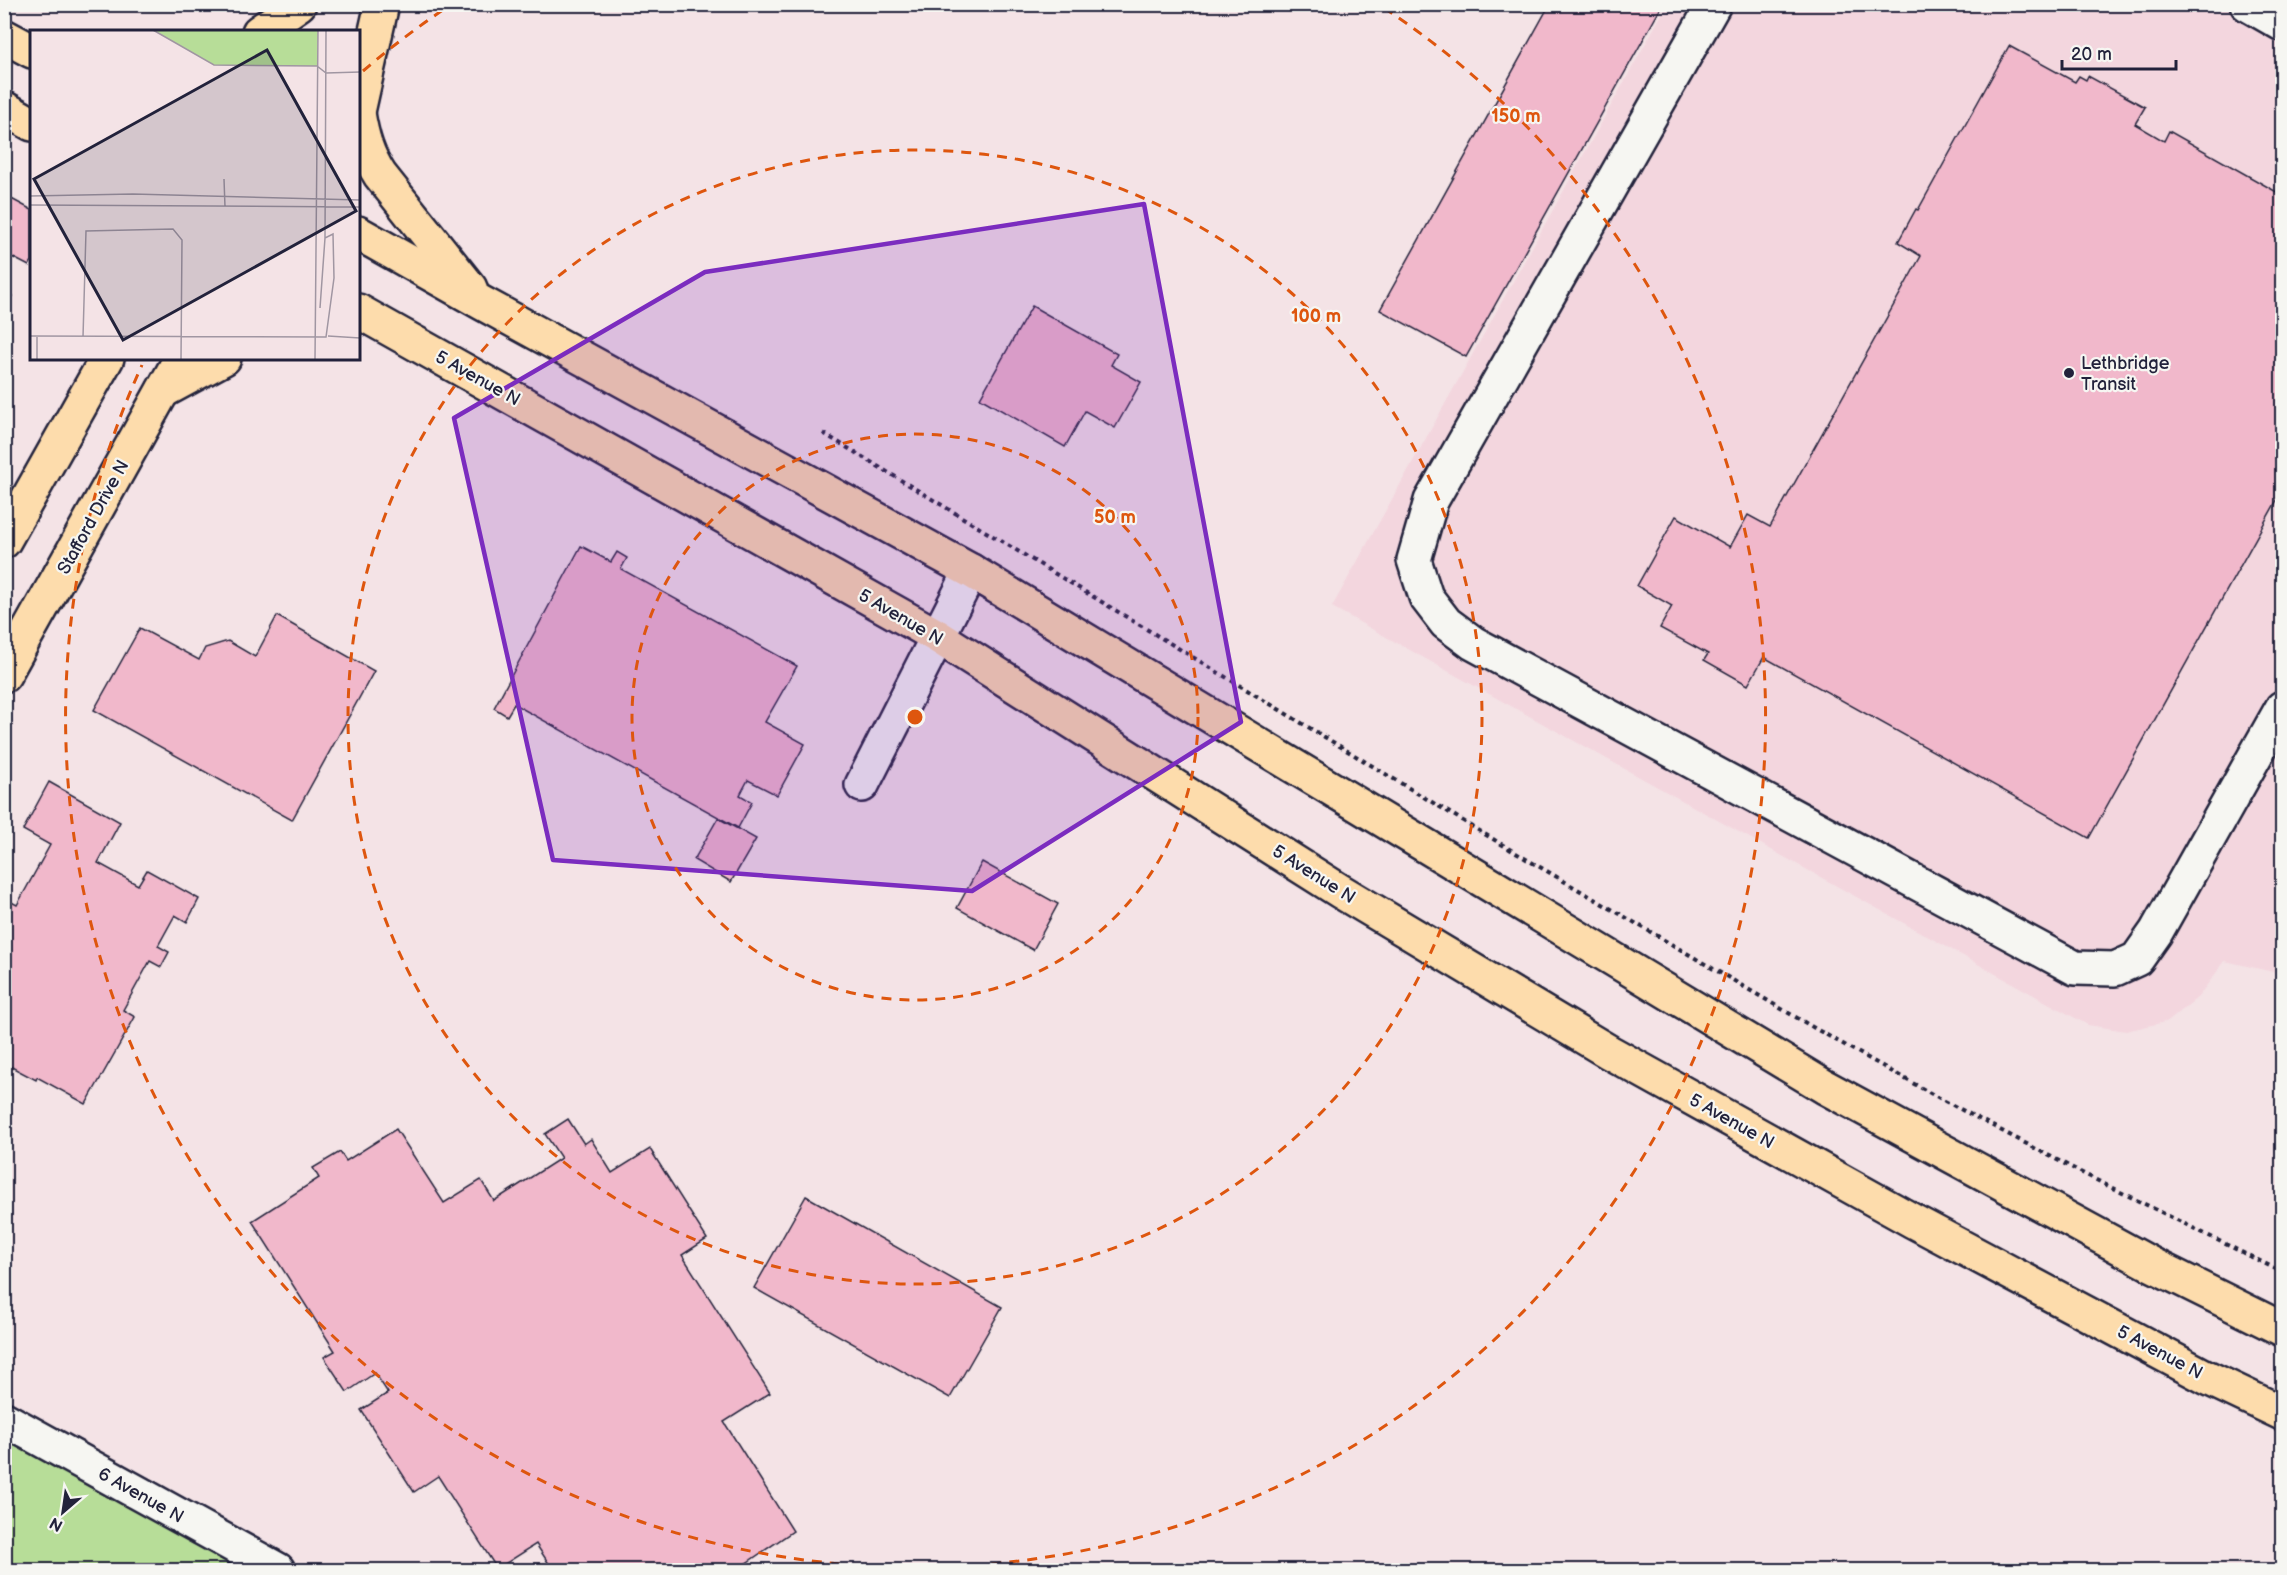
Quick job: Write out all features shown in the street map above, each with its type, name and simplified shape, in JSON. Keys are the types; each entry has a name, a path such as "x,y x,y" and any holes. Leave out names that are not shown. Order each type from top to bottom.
{"main road":[{"path":"262,30 300,4"},
{"path":"291,30 305,4"},
{"path":"360,42 382,4"},
{"path":"360,103 382,4"},
{"path":"4,36 30,50"},
{"path":"4,108 30,123"},
{"path":"360,122 365,148 380,175 482,303"},
{"path":"360,234 971,571 1825,1087 2151,1264 2283,1329"},
{"name":"5 Avenue N","path":"360,312 937,636 1340,891 1609,1052 1913,1221 2206,1377 2283,1413"},
{"path":"360,332 420,345"},
{"path":"4,541 106,360"},
{"name":"Stafford Drive N","path":"4,675 180,360"},
{"path":"163,391 220,360"}],"street":[{"path":"1714,4 1431,501 1414,560 1426,597 1446,623 1473,643 2075,968 2115,969 2137,959 2156,932 2283,708"},
{"path":"2247,4 2283,24"},
{"path":"861,785 971,571"},
{"name":"6 Avenue N","path":"4,1419 278,1570"}],"path":[{"path":"824,434 1516,853 1816,1029 1941,1099 2084,1174 2283,1272"}],"highlighted area":[{"path":"1144,204 1241,722 972,891 553,860 454,418 705,272"}],"shaded area":[{"path":"1667,5 2282,5 2282,974 2225,961 2198,997 2169,1021 2126,1031 2088,1025 1332,607"}],"green space":[{"path":"5,1419 278,1570 5,1570"}],"building":[{"path":"1550,4 1663,4 1466,357 1380,310"},
{"name":"Lethbridge Transit","path":"2009,46 2075,82 2079,76 2086,80 2088,76 2145,107 2135,124 2164,141 2169,131 2282,195 2282,491 2089,838 1764,657 1748,685 1704,660 1708,654 1660,628 1672,606 1637,586 1676,516 1730,547 1748,515 1770,527 1921,256 1898,242"},
{"path":"4,195 30,209 30,264 29,266 4,253"},
{"path":"4,292 12,296 4,310"},
{"path":"1032,306 1117,354 1111,365 1141,382 1115,428 1085,411 1065,447 980,398"},
{"path":"581,546 611,562 617,552 627,558 621,569 797,666 765,722 805,744 777,795 748,780 740,795 752,802 738,828 514,704 507,716 494,708"},
{"path":"277,616 374,671 292,820 94,710 140,628 199,660 205,648 228,641 255,657"},
{"path":"49,782 120,822 98,863 138,885 147,870 199,899 187,922 175,915 158,946 169,952 161,967 150,961 123,1010 135,1017 86,1104 37,1077 36,1080 4,1063 4,898 17,905 50,845 23,830"},
{"path":"718,818 756,839 731,882 694,860"},
{"path":"982,862 1058,904 1033,950 957,908"},
{"path":"568,1119 584,1144 591,1139 612,1173 650,1149 707,1239 682,1255 770,1393 724,1422 793,1531 736,1570 553,1570 536,1544 497,1569 438,1476 414,1492 361,1410 388,1393 375,1373 347,1392 324,1357 335,1351 252,1221 319,1178 313,1168 340,1152 346,1161 396,1129 444,1203 481,1180 494,1201 561,1158 545,1134"},
{"path":"806,1196 1002,1307 950,1398 754,1288"}],"place":[{"name":"Lethbridge Transit","path":"2069,373"}]}
